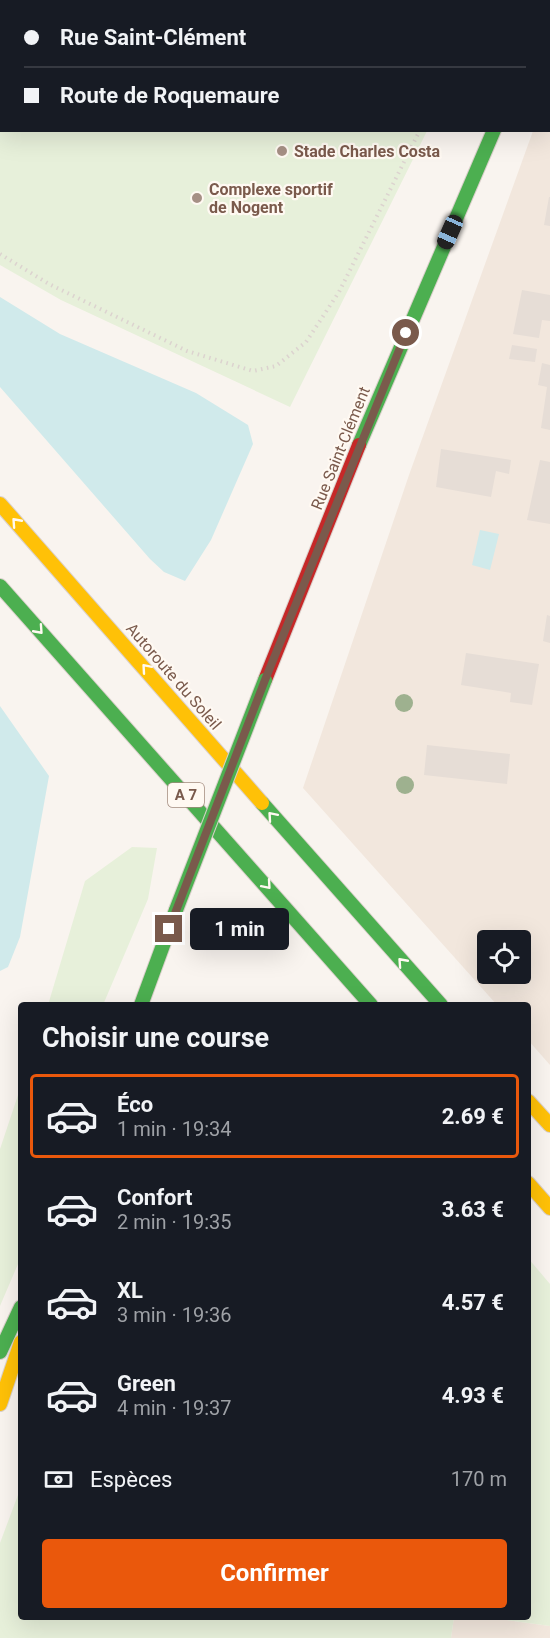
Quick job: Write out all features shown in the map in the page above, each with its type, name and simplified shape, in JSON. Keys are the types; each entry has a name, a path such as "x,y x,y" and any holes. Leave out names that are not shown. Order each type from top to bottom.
{"main road":[{"name":"Rue Saint-Clément","path":"142,1002 265,680 380,393 493,132"},
{"name":"Autoroute du Soleil","path":"0,504 143,665 319,870 438,1002"},
{"name":"A 7","path":"0,586 368,1002"},
{"path":"531,1104 550,1125"},
{"path":"531,1186 550,1208"},
{"path":"0,1352 18,1313"},
{"path":"0,1404 18,1351"}],"path":[{"path":"0,254 49,284 187,351 253,371 276,366 306,342 339,292 419,132"}],"shaded area":[{"path":"533,132 550,132 550,1065 531,1043 531,1002 494,1002 478,984 531,984 531,930 477,930 477,983 303,788 409,475"},
{"path":"454,1620 506,1620 550,1626 550,1638 451,1638"}],"green space":[{"name":"Complexe sportif de Nogent","path":"0,132 427,132 290,407 61,300 0,265"},
{"path":"132,847 157,848 148,899 104,1002 49,1002 85,881"},
{"path":"18,1095 18,1264 0,1306 0,1149"},
{"path":"531,1262 550,1284 550,1626 506,1620 531,1620"},
{"path":"18,1495 18,1620 454,1620 451,1638 0,1638 0,1543"}],"water":[{"path":"0,297 60,334 196,393 248,425 253,444 211,540 185,581 164,572 150,559 0,387"},
{"path":"480,530 499,534 490,570 472,565"},
{"path":"0,706 49,776 20,937 8,967 0,971"}],"building":[{"path":"550,197 550,226 544,225"},
{"path":"522,290 550,295 550,321 542,320 539,338 513,334"},
{"path":"512,345 537,349 535,362 509,359"},
{"path":"542,363 550,365 550,430 541,428 547,387 538,385"},
{"path":"441,449 511,460 509,474 496,471 491,497 436,487"},
{"path":"540,460 550,462 550,524 527,520"},
{"path":"547,615 550,616 550,643 543,641"},
{"path":"466,653 539,664 532,705 510,702 511,693 461,685"},
{"path":"427,745 510,754 507,784 424,775"}],"traffic: fast":[{"path":"359,445 493,132"},
{"path":"0,586 368,1002"},
{"path":"176,910 265,680"},
{"path":"262,803 438,1002"},
{"path":"142,1002 176,910"},
{"path":"0,1352 18,1313"}],"traffic: slow":[{"path":"0,504 262,803"},
{"path":"531,1104 550,1125"},
{"path":"531,1186 550,1208"},
{"path":"0,1404 18,1351"}],"traffic: jam":[{"path":"265,680 359,445"}],"place":[{"name":"Stade Charles Costa","path":"282,151"},
{"name":"Complexe sportif de Nogent","path":"197,198"}],"route":[{"path":"169,929 265,680 406,333"}]}
